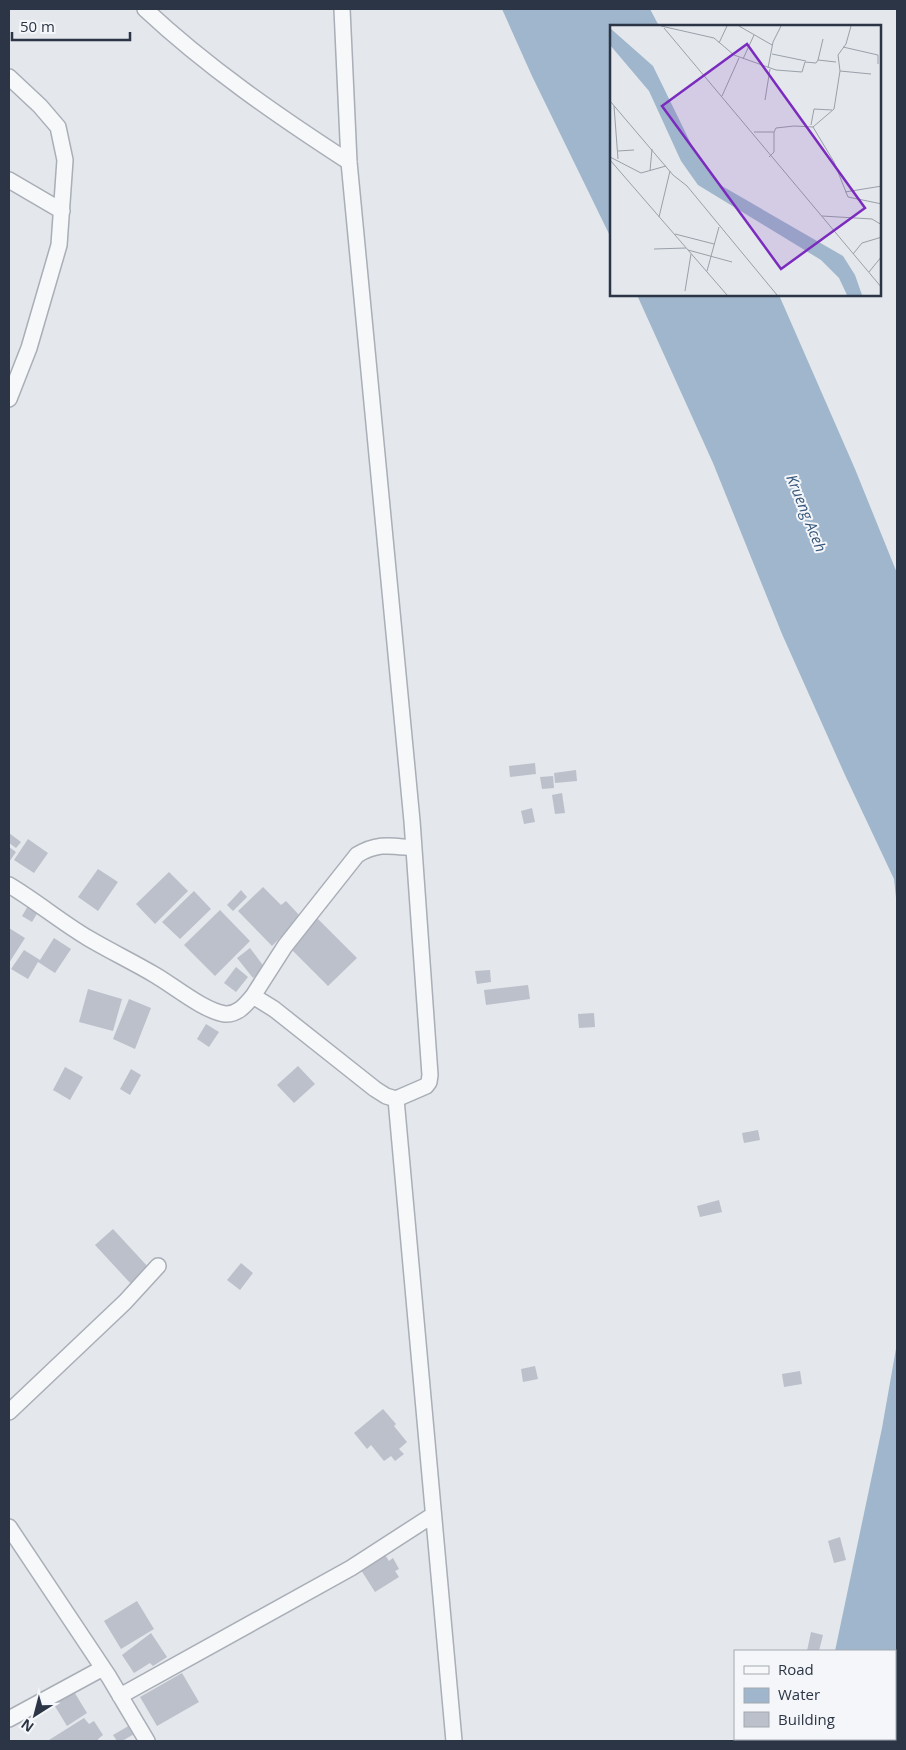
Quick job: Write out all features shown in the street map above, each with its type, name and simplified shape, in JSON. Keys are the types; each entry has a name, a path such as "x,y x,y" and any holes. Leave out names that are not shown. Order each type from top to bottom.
{"street":[{"path":"145,9 202,57 284,120 349,162"},
{"path":"253,996 274,1009 386,1096 396,1099 426,1086 429,1082 414,848 349,162 342,9"},
{"path":"9,77 40,106 58,127 64,160 59,245 30,348 9,399"},
{"path":"9,180 62,211"},
{"path":"9,885 87,937 208,1007 224,1014 232,1014 241,1009 253,996 285,946 358,855 379,845 414,848"},
{"path":"396,1099 454,1741"},
{"path":"9,1412 125,1302 158,1266"},
{"path":"120,1696 350,1568 434,1515"},
{"path":"9,1527 103,1668 147,1741"},
{"path":"9,1719 103,1668"}],"water":[{"path":"502,9 650,9 658,25 610,25 610,236 532,76"},
{"name":"Krueng Aceh","path":"637,296 779,296 855,469 897,573 897,907 894,879 782,634 713,463"},
{"path":"897,1343 897,1741 814,1741 896,1740 896,1650 835,1650 882,1428"}],"building":[{"path":"535,763 536,774 510,777 509,766"},
{"path":"576,770 577,781 555,783 554,773"},
{"path":"553,776 554,788 542,789 540,777"},
{"path":"562,793 565,813 555,814 552,795"},
{"path":"532,808 535,822 524,824 521,811"},
{"path":"9,833 21,842 16,848 9,843"},
{"path":"28,839 48,853 34,873 14,860"},
{"path":"9,847 16,852 9,862"},
{"path":"98,869 118,882 98,911 78,897"},
{"path":"169,872 188,891 155,924 136,904"},
{"path":"263,887 281,905 286,901 301,917 272,946 238,911"},
{"path":"241,890 247,897 233,911 227,905"},
{"path":"194,891 211,909 180,939 162,922"},
{"path":"31,901 41,907 32,922 22,916"},
{"path":"220,910 250,941 215,976 184,945"},
{"path":"317,918 357,958 328,986 288,946"},
{"path":"9,928 25,938 9,963"},
{"path":"54,938 71,949 55,973 38,962 28,979 11,969 24,950 40,960"},
{"path":"250,948 265,968 253,978 237,958"},
{"path":"236,967 248,977 236,992 224,983"},
{"path":"490,970 491,982 477,984 475,971"},
{"path":"528,985 530,999 486,1005 484,990"},
{"path":"88,989 122,999 113,1031 79,1022"},
{"path":"129,999 151,1008 135,1049 113,1039"},
{"path":"594,1013 595,1027 579,1028 578,1014"},
{"path":"206,1024 219,1032 209,1047 197,1039"},
{"path":"298,1066 315,1084 294,1103 277,1085"},
{"path":"65,1067 83,1077 70,1100 53,1090"},
{"path":"131,1069 141,1075 130,1095 120,1089"},
{"path":"758,1130 760,1140 744,1143 742,1133"},
{"path":"719,1200 722,1212 700,1217 697,1206"},
{"path":"113,1229 149,1268 132,1285 95,1245"},
{"path":"241,1263 253,1273 240,1290 227,1280"},
{"path":"535,1366 538,1379 523,1382 521,1369"},
{"path":"800,1371 802,1384 784,1387 782,1374"},
{"path":"383,1409 396,1424 394,1426 407,1442 399,1449 404,1454 395,1461 391,1456 384,1461 371,1445 367,1449 354,1433"},
{"path":"840,1537 846,1560 834,1563 828,1541"},
{"path":"385,1555 389,1561 393,1558 399,1569 395,1571 399,1577 375,1592 361,1570"},
{"path":"137,1601 154,1629 121,1649 104,1621"},
{"path":"811,1632 823,1635 819,1650 807,1650"},
{"path":"151,1633 167,1657 153,1666 150,1663 134,1673 122,1655"},
{"path":"182,1673 199,1702 157,1726 140,1697"},
{"path":"73,1690 87,1713 67,1726 53,1703"},
{"path":"84,1718 89,1724 94,1721 103,1735 98,1739 99,1741 49,1740"},
{"path":"132,1724 136,1733 122,1741 117,1741 113,1735"}]}
